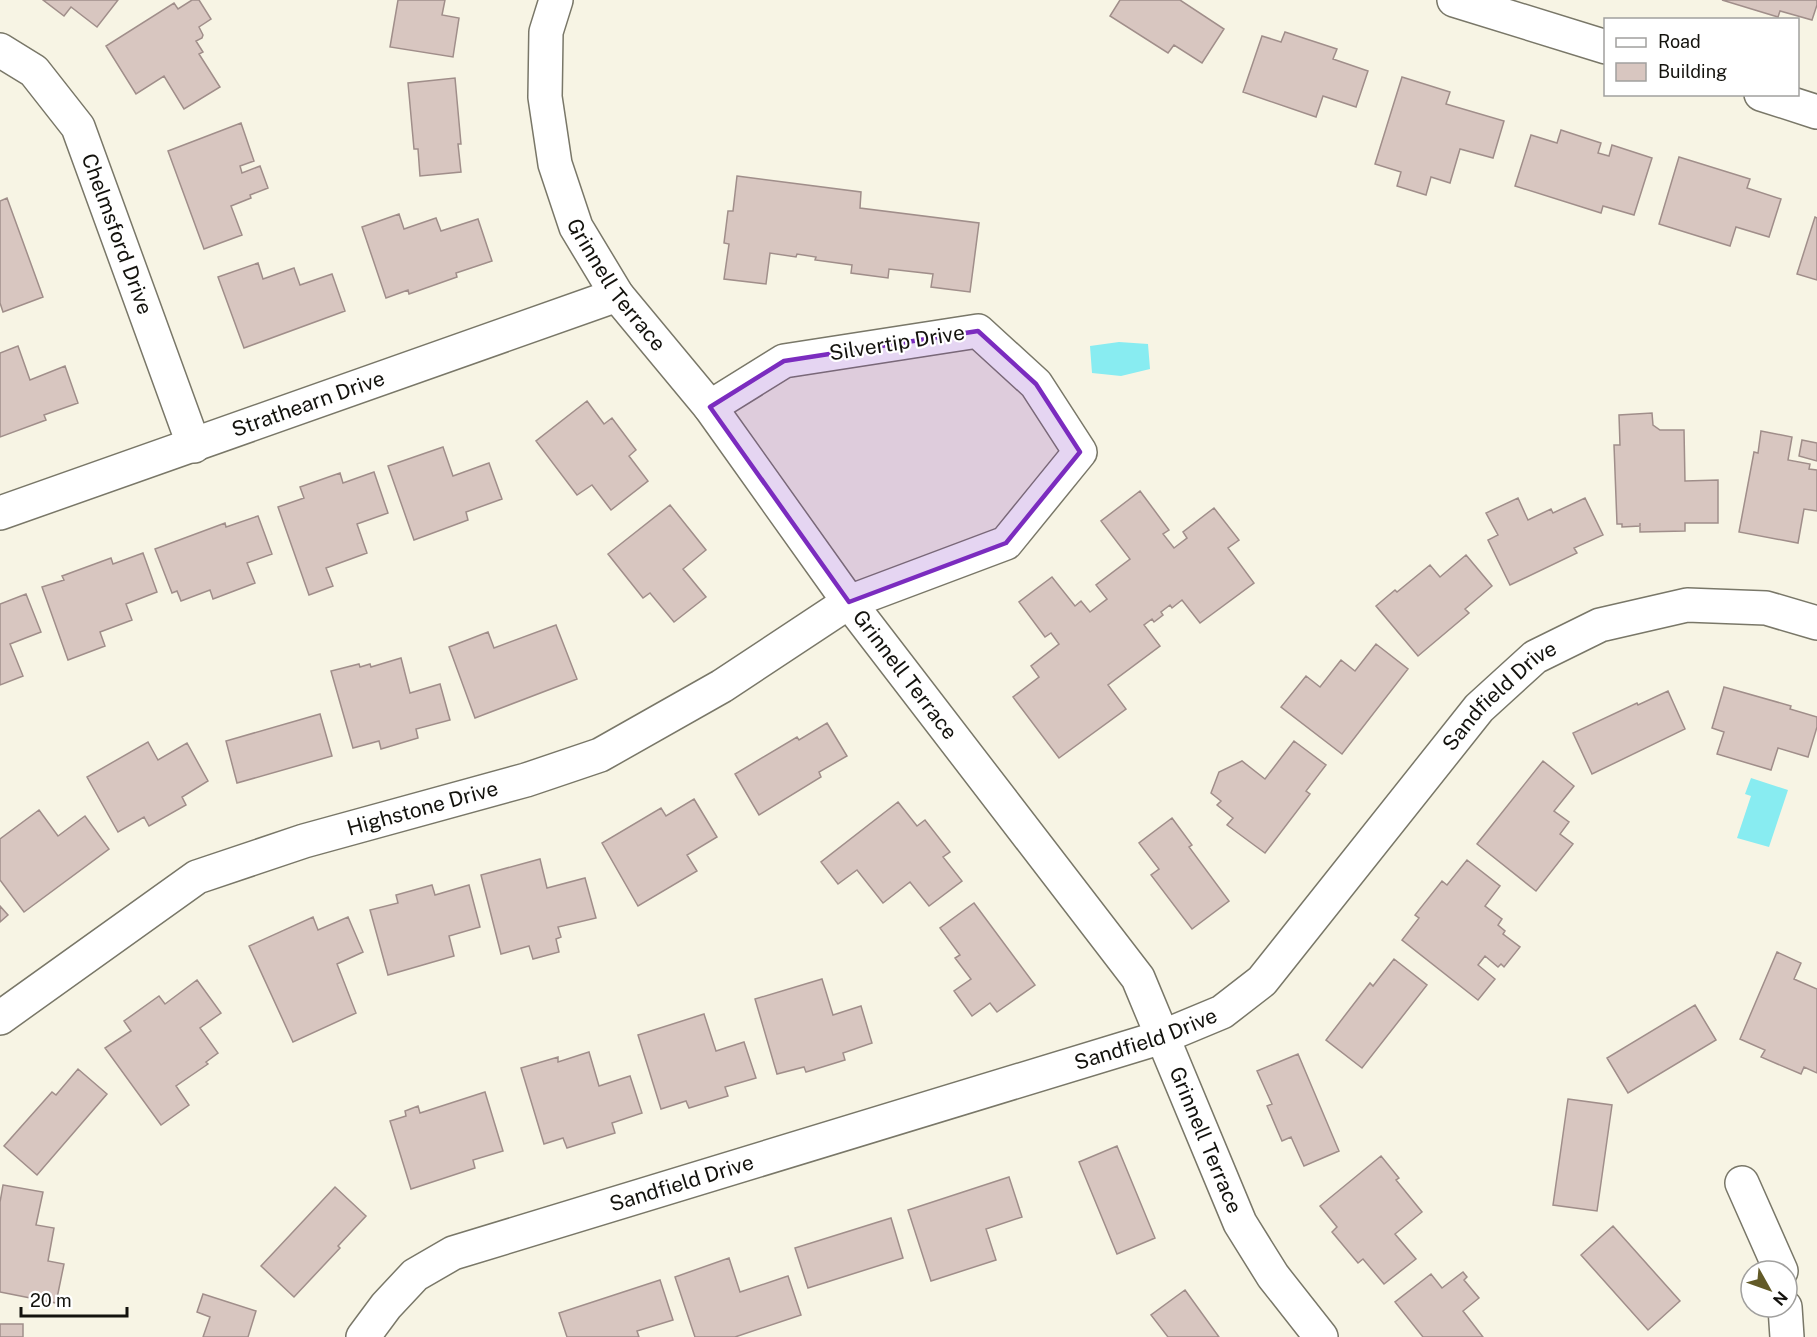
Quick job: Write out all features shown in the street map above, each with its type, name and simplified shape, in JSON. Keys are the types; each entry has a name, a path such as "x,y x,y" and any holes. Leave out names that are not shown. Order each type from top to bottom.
{"street":[{"name":"Grinnell Terrace","path":"556,0 546,32 545,97 555,164 576,227 617,295 710,407 849,602 1137,978 1240,1223 1274,1276 1321,1337"},
{"path":"1454,0 1604,47"},
{"name":"Chelmsford Drive","path":"0,50 34,71 78,127 194,446"},
{"path":"1767,96 1817,112"},
{"name":"Strathearn Drive","path":"0,513 617,295"},
{"name":"Silvertip Drive","path":"710,407 784,361 978,331 1036,384 1080,452 1006,543 849,602"},
{"name":"Highstone Drive","path":"0,1018 197,877 304,841 526,780 600,755 722,686 849,602"},
{"name":"Sandfield Drive","path":"363,1337 386,1306 415,1275 453,1253 1162,1037 1222,1012 1262,981 1479,708 1535,657 1600,625 1687,605 1766,608 1817,623"},
{"path":"1742,1183 1777,1259"},
{"path":"1786,1319 1788,1337"}],"highlighted area":[{"path":"978,331 1036,384 1080,452 1006,543 849,602 710,407 784,361"}],"water":[{"path":"1119,342 1148,344 1150,369 1121,376 1092,373 1090,346"},
{"path":"1751,778 1788,790 1769,847 1737,838 1751,796 1745,794"}],"building":[{"path":"43,0 118,0 97,27 71,7 64,16"},
{"path":"192,0 199,0 211,19 199,27 203,35 196,41 203,52 199,54 220,87 184,109 164,76 136,94 106,46 174,3 178,9"},
{"path":"398,0 445,0 442,15 459,18 453,57 390,47"},
{"path":"1120,0 1180,0 1224,29 1202,63 1174,45 1168,53 1110,16"},
{"path":"1722,0 1817,0 1817,5 1812,20 1780,11 1778,17"},
{"path":"1285,32 1337,49 1333,59 1368,71 1356,107 1323,96 1316,117 1243,92 1262,36 1281,42"},
{"path":"1402,77 1450,92 1446,104 1504,121 1493,158 1460,149 1450,183 1431,177 1426,195 1397,186 1401,172 1375,164"},
{"path":"455,78 461,172 420,176 418,149 414,149 408,83"},
{"path":"241,123 254,161 240,166 242,173 260,166 268,188 231,206 242,235 204,249 168,151"},
{"path":"1561,130 1601,143 1598,153 1609,156 1612,145 1652,158 1634,215 1603,206 1601,213 1515,186 1531,135 1557,143"},
{"path":"1679,157 1750,179 1747,188 1781,199 1769,237 1736,227 1730,246 1659,224"},
{"path":"737,176 861,192 860,208 979,223 970,292 931,287 933,274 889,269 888,278 851,273 852,265 815,260 816,257 797,254 796,257 770,253 766,284 724,279 729,244 724,243 728,211 733,211"},
{"path":"7,198 43,297 3,312 0,303 0,201"},
{"path":"399,214 404,229 436,218 441,231 478,219 492,261 456,273 457,277 409,294 408,290 386,298 362,227"},
{"path":"1815,217 1817,218 1817,280 1797,274"},
{"path":"258,263 263,279 294,268 300,285 332,274 345,311 244,348 218,277"},
{"path":"18,346 30,380 65,366 78,403 44,415 46,420 0,437 0,353"},
{"path":"587,401 604,424 612,418 636,450 629,456 648,481 611,510 592,485 577,495 536,441"},
{"path":"1652,413 1653,425 1660,430 1684,430 1685,481 1718,480 1718,523 1685,523 1685,531 1640,532 1640,526 1622,527 1622,524 1617,524 1614,445 1620,445 1619,415"},
{"path":"1761,431 1792,437 1788,460 1810,464 1809,469 1817,470 1817,511 1804,509 1798,543 1739,532 1754,452 1758,453"},
{"path":"1802,440 1817,443 1817,461 1799,456"},
{"path":"443,447 453,476 489,463 502,499 466,512 468,520 414,540 388,466"},
{"path":"374,472 388,513 357,524 367,553 326,568 333,586 309,595 278,507 304,498 300,487 340,473 343,483"},
{"path":"1140,491 1169,530 1163,534 1174,548 1187,538 1183,532 1214,508 1239,540 1228,548 1254,583 1200,623 1182,600 1172,608 1170,605 1161,612 1163,615 1154,622 1152,619 1144,625 1160,646 1108,685 1126,709 1059,758 1013,697 1039,677 1031,666 1059,644 1051,633 1045,637 1019,602 1052,577 1075,606 1081,601 1090,612 1107,599 1096,585 1130,559 1101,521"},
{"path":"1518,498 1528,520 1551,509 1553,513 1585,498 1603,535 1574,548 1577,553 1510,585 1488,540 1498,535 1486,513"},
{"path":"670,505 706,550 683,569 706,597 674,622 650,593 643,598 608,554"},
{"path":"258,516 272,554 247,563 255,583 213,599 210,590 181,601 177,591 172,593 155,549 225,523 226,527"},
{"path":"143,553 157,592 126,604 132,620 100,632 105,646 68,660 42,587 64,580 62,576 111,558 113,564"},
{"path":"1466,555 1492,586 1465,609 1469,613 1418,656 1376,606 1430,565 1440,577"},
{"path":"26,594 41,632 10,644 23,676 0,685 0,604"},
{"path":"556,625 577,679 475,718 449,647 488,632 494,648"},
{"path":"1376,644 1408,669 1342,754 1281,707 1306,676 1320,687 1341,660 1355,671"},
{"path":"401,658 410,693 440,684 450,720 416,729 418,738 381,749 379,741 353,748 331,671 359,664 360,667 370,664 371,667"},
{"path":"1724,687 1791,706 1790,709 1817,717 1817,727 1808,757 1778,748 1771,770 1717,754 1724,732 1712,728"},
{"path":"1668,691 1685,729 1592,774 1573,733"},
{"path":"320,714 332,756 237,783 226,741"},
{"path":"827,723 847,756 819,772 821,777 759,815 735,774 797,737 799,740"},
{"path":"1294,741 1326,765 1306,791 1310,794 1265,853 1227,825 1233,818 1217,805 1221,801 1211,793 1219,772 1242,761 1265,779"},
{"path":"148,742 158,760 187,743 208,781 182,797 186,805 149,826 144,817 118,832 87,777"},
{"path":"1543,761 1574,786 1554,811 1569,822 1560,834 1573,844 1536,891 1477,844"},
{"path":"694,799 717,837 687,855 697,871 638,906 602,843 661,808 666,816"},
{"path":"898,802 917,826 925,820 950,852 943,857 962,881 929,906 910,882 883,903 857,870 838,884 821,862"},
{"path":"39,810 58,836 85,816 109,849 24,912 0,880 0,839"},
{"path":"1172,818 1192,845 1189,847 1229,901 1192,929 1151,875 1159,869 1139,843"},
{"path":"540,859 547,888 585,878 596,918 558,927 561,937 556,939 559,952 533,959 529,946 501,954 481,875"},
{"path":"1467,860 1500,886 1485,906 1502,919 1498,925 1505,931 1503,934 1520,947 1504,967 1501,964 1498,967 1485,956 1478,965 1495,979 1478,1000 1402,940 1419,918 1415,915 1442,881 1447,885"},
{"path":"432,885 435,895 469,885 480,927 449,936 454,956 388,975 370,910 398,903 396,895"},
{"path":"974,903 1035,985 997,1012 990,1003 972,1016 954,991 971,979 955,958 960,955 940,928"},
{"path":"0,906 8,915 0,922"},
{"path":"313,917 318,930 348,917 363,952 337,964 356,1013 293,1042 249,946"},
{"path":"1777,952 1801,963 1794,979 1817,989 1817,1073 1804,1067 1801,1074 1761,1057 1765,1050 1740,1039"},
{"path":"1394,959 1427,985 1362,1068 1326,1040 1370,983 1373,986"},
{"path":"822,979 833,1015 861,1006 872,1043 843,1053 845,1060 806,1072 804,1067 777,1074 755,999"},
{"path":"197,980 221,1013 200,1028 218,1053 206,1062 208,1064 176,1086 189,1105 161,1125 105,1048 131,1031 124,1021 159,996 165,1004"},
{"path":"1695,1005 1716,1040 1628,1093 1607,1058"},
{"path":"704,1014 716,1051 744,1042 756,1078 725,1087 728,1096 689,1108 686,1101 661,1109 638,1035"},
{"path":"589,1052 599,1086 630,1076 642,1113 612,1123 615,1133 567,1148 563,1138 544,1144 521,1068 558,1057 558,1062"},
{"path":"1298,1054 1339,1151 1304,1166 1291,1137 1282,1141 1267,1106 1272,1104 1257,1071"},
{"path":"78,1069 107,1094 37,1175 4,1146 52,1092 56,1095"},
{"path":"485,1092 503,1151 473,1160 475,1168 411,1189 390,1121 406,1116 405,1111 418,1106 420,1113"},
{"path":"1568,1099 1612,1105 1597,1211 1553,1205"},
{"path":"1117,1146 1155,1238 1117,1254 1079,1162"},
{"path":"1381,1156 1399,1178 1396,1180 1422,1212 1395,1234 1416,1259 1384,1284 1363,1259 1358,1263 1332,1232 1337,1227 1320,1206"},
{"path":"1009,1177 1022,1217 986,1229 996,1260 931,1281 908,1210"},
{"path":"3,1185 43,1192 36,1225 54,1228 48,1261 64,1264 56,1303 0,1292 0,1202"},
{"path":"335,1187 366,1216 338,1246 340,1248 294,1297 261,1266"},
{"path":"891,1218 903,1258 808,1288 795,1248"},
{"path":"1613,1226 1680,1301 1648,1330 1581,1255"},
{"path":"729,1258 740,1292 788,1276 801,1315 735,1337 695,1337 675,1277"},
{"path":"1463,1272 1467,1277 1464,1280 1479,1298 1463,1311 1483,1337 1423,1337 1395,1302 1431,1274 1442,1288"},
{"path":"660,1280 673,1320 637,1331 639,1337 567,1337 559,1313"},
{"path":"1185,1290 1219,1337 1168,1337 1151,1315"},
{"path":"203,1294 256,1311 248,1337 203,1337 210,1317 197,1312"},
{"path":"0,1324 23,1324 23,1337 0,1337"}]}
